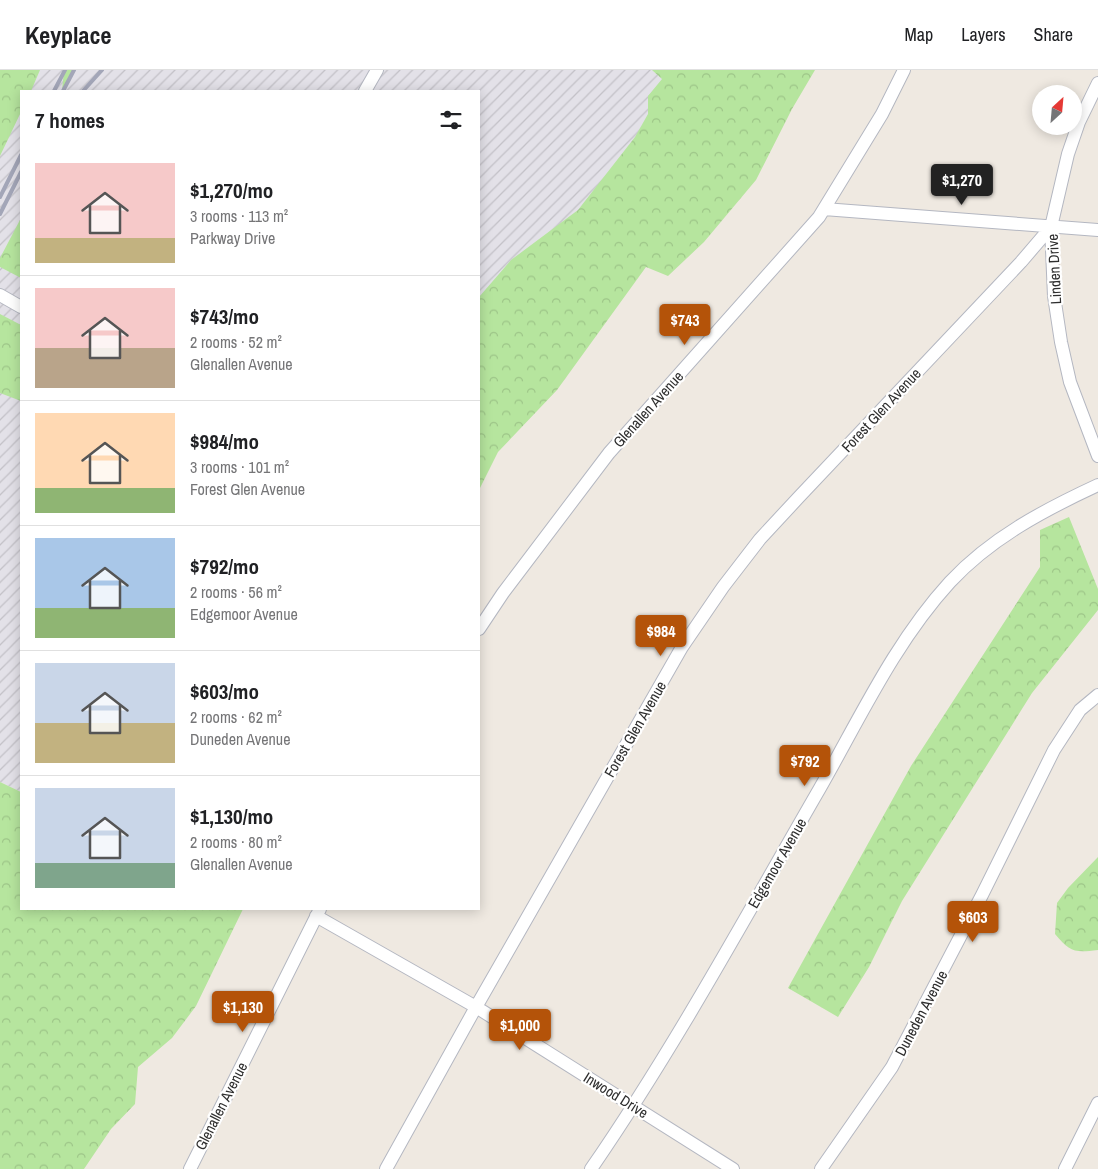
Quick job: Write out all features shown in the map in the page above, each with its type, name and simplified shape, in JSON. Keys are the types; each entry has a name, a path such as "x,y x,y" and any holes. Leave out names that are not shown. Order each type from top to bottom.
{"street":[{"path":"366,90 377,70"},
{"name":"Glenallen Avenue","path":"480,627 503,593 609,453 824,209 882,114 904,70"},
{"name":"Linden Drive","path":"1098,83 1079,122 1068,154 1051,227 1054,296 1061,342 1070,382 1098,456"},
{"path":"824,209 1098,230"},
{"name":"Forest Glen Avenue","path":"386,1169 476,1007 682,647 723,587 760,540 1022,262 1051,227"},
{"path":"0,295 20,306"},
{"name":"Edgemoor Avenue","path":"591,1169 634,1106 750,910 904,640 951,581 980,553 1040,514 1098,485"},
{"name":"Duneden Avenue","path":"821,1169 892,1066 978,903 1054,750 1080,710 1098,695"},
{"name":"Glenallen Avenue","path":"190,1169 318,912"},
{"name":"Inwood Drive","path":"318,912 476,1007 733,1169"},
{"path":"1065,1169 1098,1103"}],"shaded area":[{"path":"0,70 698,70 480,346 480,90 20,90 20,792 0,782"}],"green space":[{"path":"0,70 40,70 31,90 20,90 20,114 0,156"},
{"path":"64,70 74,70 63,90"},
{"path":"652,70 815,70 792,109 756,180 704,242 668,276 646,267 557,390 498,452 480,488 480,296 511,260 578,210 635,137 648,114 648,96 662,79"},
{"path":"20,220 20,277 0,267 0,258"},
{"path":"0,314 20,324 20,401 0,393"},
{"path":"1069,517 1098,589 1098,610 1032,693 902,901 869,967 838,1017 788,988 911,766 1040,567 1040,530"},
{"path":"0,782 20,792 20,910 243,910 196,1006 172,1038 138,1067 135,1104 111,1129 84,1169 0,1169"},
{"path":"1098,857 1098,950 1073,950 1065,945 1055,934 1057,903 1068,888"}],"railway":[{"path":"55,90 65,70"},
{"path":"64,90 74,70"},
{"path":"84,90 102,70"},
{"path":"0,197 20,157"},
{"path":"0,214 20,174"}]}
